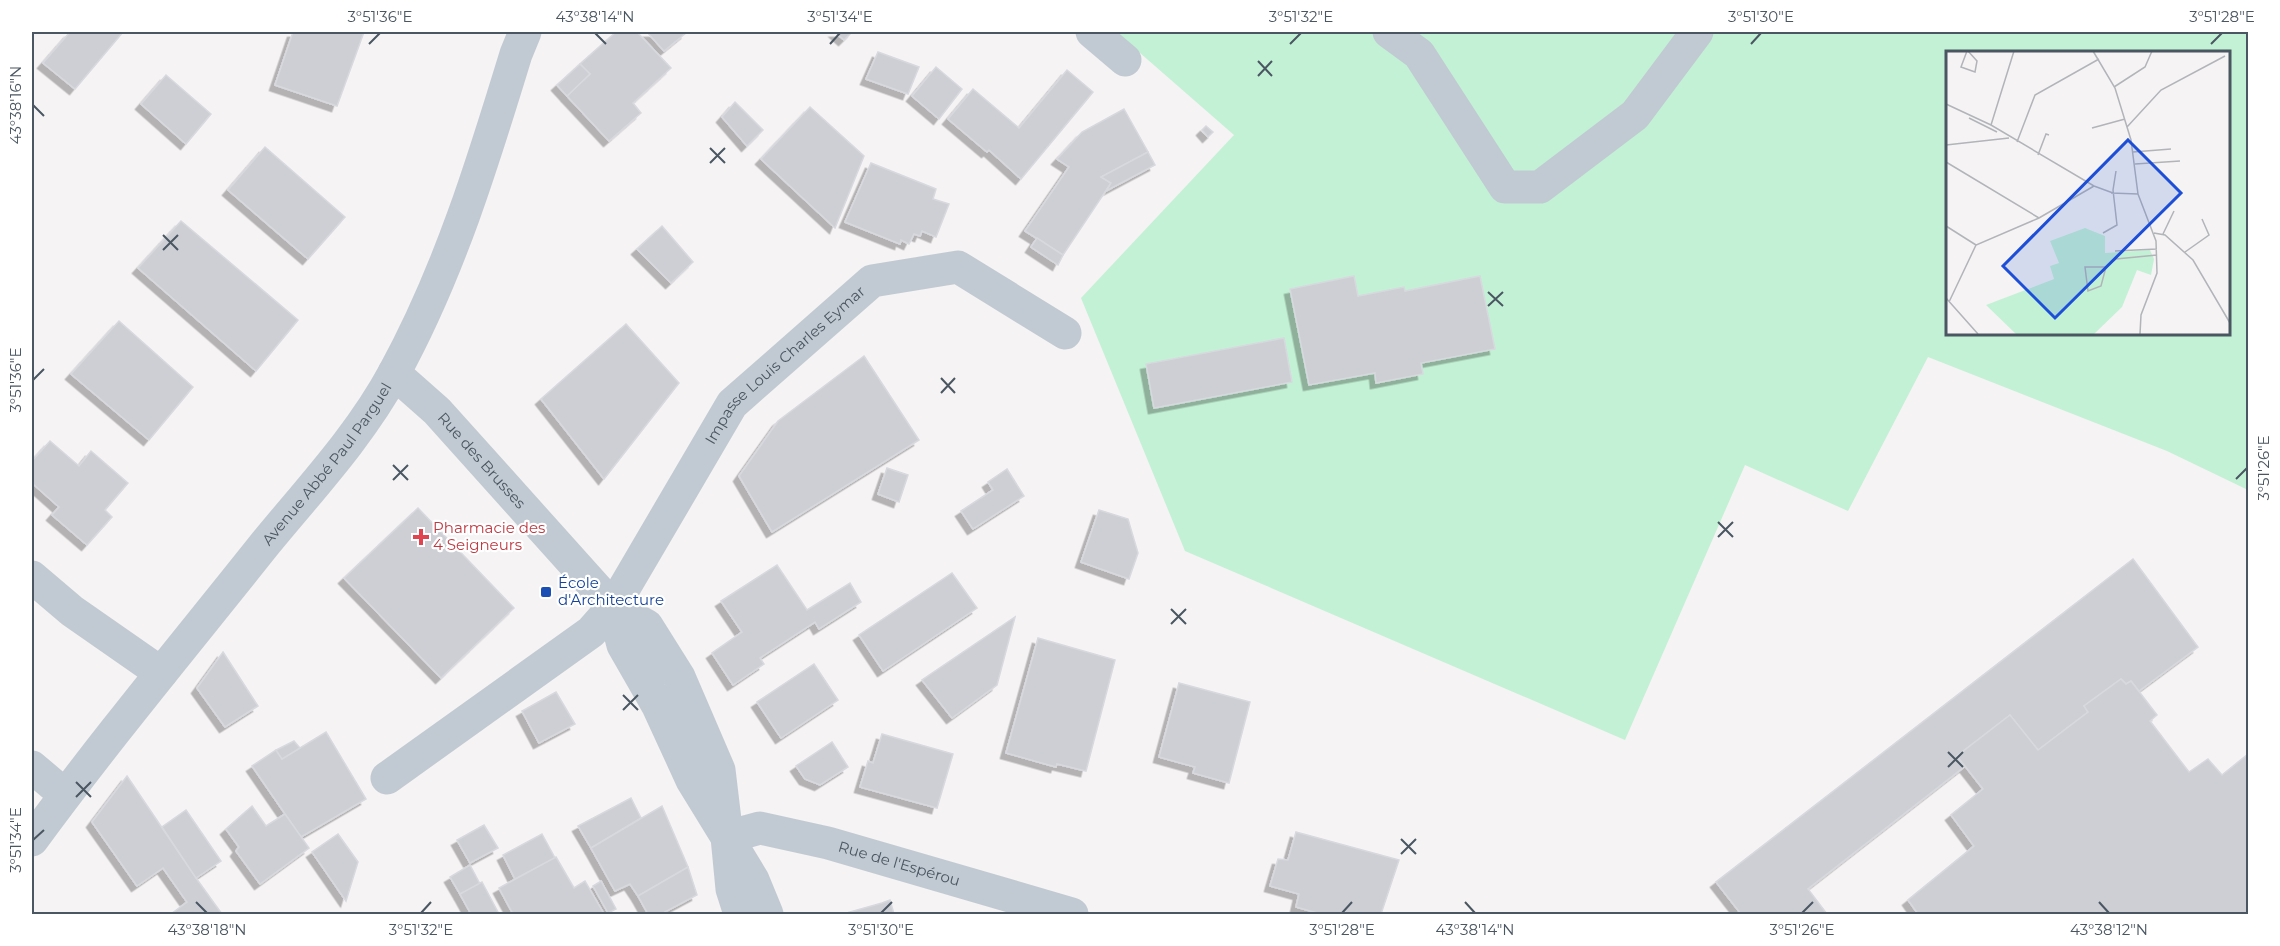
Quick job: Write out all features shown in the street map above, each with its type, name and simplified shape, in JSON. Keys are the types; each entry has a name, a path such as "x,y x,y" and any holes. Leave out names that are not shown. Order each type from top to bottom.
{"street":[{"name":"Avenue Abbé Paul Parguel","path":"32,840 161,673 373,408 394,373 424,311 471,200 516,54 525,32"},
{"path":"1092,32 1125,60"},
{"path":"1389,32 1419,54 1505,187 1540,187 1635,115 1697,32"},
{"name":"Impasse Louis Charles Eymar","path":"387,778 591,632 613,607 732,404 872,281 958,267 1065,333"},
{"name":"Rue des Brusses","path":"394,373 437,411 613,607 623,645 658,706 692,780 753,880 767,915"},
{"path":"32,577 72,611 161,673"},
{"path":"32,767 65,795"},
{"name":"Rue de l'Espérou","path":"727,837 760,828 828,843 1072,915"},
{"name":"Rue des Brusses","path":"727,837 732,889 740,915"}],"green space":[{"path":"1116,32 2248,32 2248,490 2167,451 1928,357 1848,511 1745,465 1625,740 1185,551 1081,298 1234,135"}],"building":[{"path":"70,32 123,32 75,89 43,63"},
{"path":"293,32 364,32 337,106 275,85"},
{"path":"616,32 637,32 671,68 633,103 641,113 609,141 567,96 590,74 580,64"},
{"path":"647,32 684,32 686,33 664,51"},
{"path":"835,32 852,32 844,40"},
{"path":"878,52 919,67 908,94 866,79"},
{"path":"580,64 590,74 567,96 557,85"},
{"path":"936,67 962,89 939,119 912,96"},
{"path":"1067,70 1093,92 1021,179 989,150 987,152 948,119 973,89 1019,128"},
{"path":"166,75 211,114 186,144 141,104"},
{"path":"735,102 763,130 747,146 722,117"},
{"path":"810,107 864,156 835,228 761,159"},
{"path":"1124,109 1148,152 1101,177 1111,183 1063,255 1025,231 1069,167 1057,159 1082,132"},
{"path":"1206,126 1213,132 1208,137 1202,130"},
{"path":"265,147 345,217 308,259 228,190"},
{"path":"1148,152 1155,165 1106,191 1111,183 1101,177"},
{"path":"871,163 936,189 933,199 949,204 936,237 922,231 920,236 914,234 909,244 901,240 900,244 845,222"},
{"path":"181,221 298,320 256,371 138,268"},
{"path":"662,226 693,262 671,283 637,249"},
{"path":"1037,238 1063,255 1058,265 1031,247"},
{"path":"1354,276 1358,296 1404,287 1405,291 1480,276 1495,349 1421,363 1423,374 1376,383 1375,373 1309,385 1290,289"},
{"path":"119,321 193,387 149,440 71,374"},
{"path":"626,324 679,383 604,479 541,399"},
{"path":"1284,338 1292,382 1154,408 1146,364"},
{"path":"864,356 919,440 772,532 739,476 778,421"},
{"path":"50,441 79,466 91,451 128,483 105,510 112,517 87,545 52,515 59,507 32,483 32,461"},
{"path":"887,468 908,475 899,502 878,494"},
{"path":"1007,469 1024,496 973,529 961,511 993,490 988,482"},
{"path":"418,508 514,608 441,678 344,578"},
{"path":"1099,510 1128,519 1138,553 1129,579 1081,562"},
{"path":"2133,559 2198,647 2139,691 2131,681 2126,684 2121,679 2084,706 2088,712 2038,750 2010,715 1957,756 1964,767 1808,889 1827,914 1741,914 1716,882"},
{"path":"777,565 807,610 850,583 861,602 819,629 815,622 760,658 764,664 733,685 712,653 742,632 721,601"},
{"path":"952,573 977,608 883,671 859,635"},
{"path":"1015,617 997,685 952,718 922,680"},
{"path":"1038,638 1115,660 1086,771 1057,764 1056,767 1006,753"},
{"path":"223,652 258,706 225,727 197,688"},
{"path":"814,664 838,700 781,738 757,702"},
{"path":"2121,679 2126,684 2131,681 2157,715 2150,721 2189,772 2208,759 2222,775 2248,754 2248,914 1918,914 1908,900 1974,846 1951,815 1983,789 1957,756 2010,715 2038,750 2088,712 2084,706"},
{"path":"1179,683 1250,702 1229,783 1193,773 1195,767 1159,757"},
{"path":"556,692 575,724 539,743 522,711"},
{"path":"326,732 366,799 301,837 252,766 276,750 282,759"},
{"path":"882,734 953,754 937,808 860,787 868,761 873,763"},
{"path":"294,741 300,748 282,759 276,750"},
{"path":"832,742 848,767 820,785 805,779 796,766"},
{"path":"127,776 222,914 171,914 187,902 163,868 137,886 92,822"},
{"path":"631,798 641,818 591,848 578,826"},
{"path":"252,806 266,826 285,814 309,848 260,884 236,851 239,847 226,829"},
{"path":"662,806 688,867 638,896 630,884 615,891 591,848"},
{"path":"186,810 221,861 196,878 162,827"},
{"path":"484,825 498,848 470,863 457,840"},
{"path":"1296,832 1399,860 1381,914 1321,914 1296,907 1299,894 1270,886 1278,859 1288,860"},
{"path":"338,834 358,862 346,901 312,852"},
{"path":"542,834 555,858 515,879 503,855"},
{"path":"556,857 574,888 585,881 604,914 513,914 499,888"},
{"path":"470,865 480,884 460,894 450,877"},
{"path":"688,867 697,895 661,914 648,914 638,896"},
{"path":"601,881 616,909 608,913 593,886"},
{"path":"482,882 499,914 471,914 460,894"},
{"path":"890,900 894,914 843,914 882,903"}],"place":[{"name":"Pharmacie des 4 Seigneurs","path":"421,537"},
{"name":"École d'Architecture","path":"546,592"}]}
